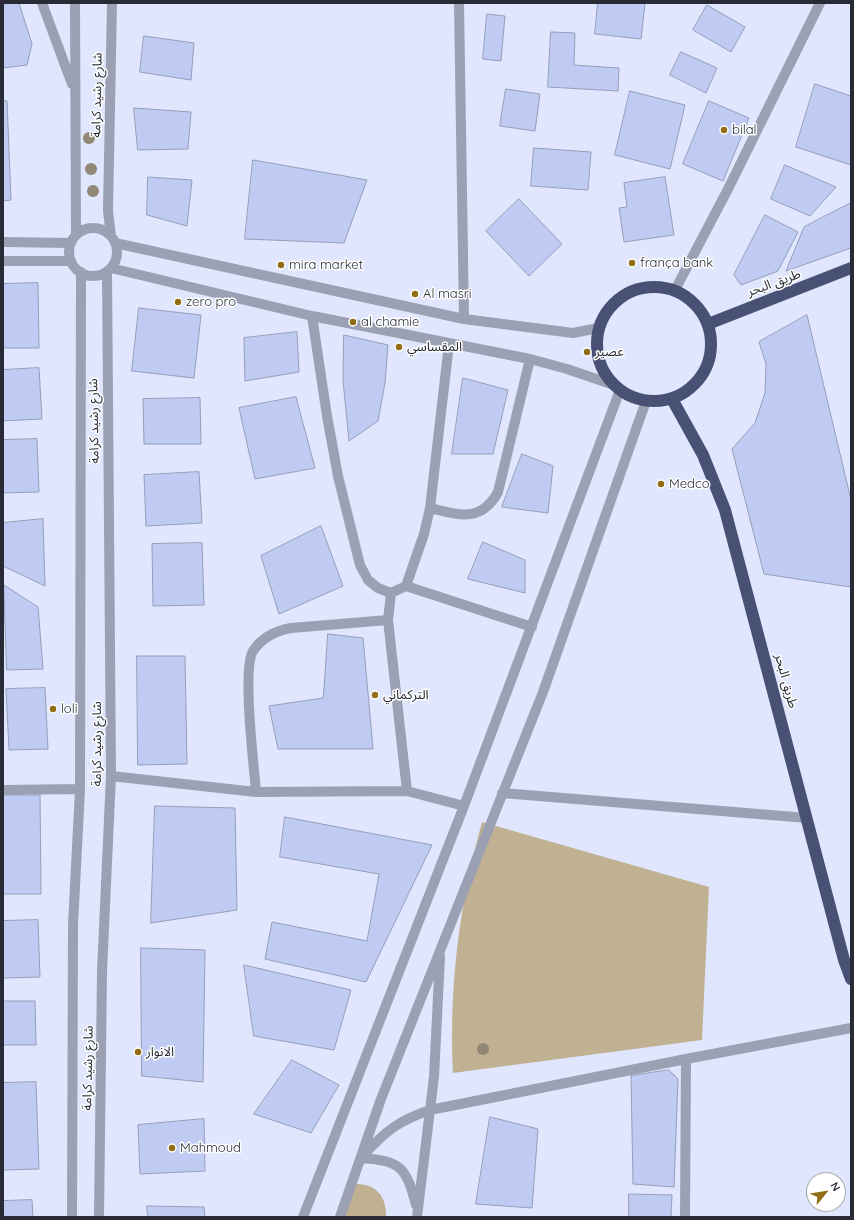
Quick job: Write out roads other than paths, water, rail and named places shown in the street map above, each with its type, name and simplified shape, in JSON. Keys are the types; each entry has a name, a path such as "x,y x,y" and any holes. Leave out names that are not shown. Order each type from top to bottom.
{"highway":[{"name":"طريق البحر","path":"708,324 851,268"},
{"path":"656,286 675,290 689,298 700,310 708,324 711,342 709,361 701,377 692,386 672,399 646,401 633,397 617,388 602,368 596,349 598,328 607,311 620,297 637,289 656,286"},
{"name":"طريق البحر","path":"672,399 703,455 725,510 844,960 851,979"}],"street":[{"path":"42,3 74,90"},
{"name":"شارع رشيد كرامة","path":"74,239 75,3"},
{"name":"شارع رشيد كرامة","path":"112,3 108,211 113,239"},
{"path":"458,3 464,319"},
{"path":"675,290 728,189 820,3"},
{"path":"113,239 117,251 116,260 109,270 98,275 90,275 81,272 71,261 69,249 74,239 84,230 94,228 103,230 113,239 464,319 573,333 598,328"},
{"path":"3,242 74,239"},
{"path":"3,261 71,261"},
{"path":"109,270 312,316 530,359 567,369 617,388 532,628 511,678 464,806 303,1217"},
{"name":"شارع رشيد كرامة","path":"99,1217 102,971 111,776 109,270"},
{"name":"شارع رشيد كرامة","path":"72,1217 73,925 80,789 81,272"},
{"path":"312,316 327,416 338,476 360,565 368,580 378,588 391,592 406,586 532,628"},
{"path":"406,586 422,540 430,508 449,344"},
{"path":"430,508 468,515 482,511 493,500 498,492 530,359"},
{"path":"340,1217 382,1099 440,948 543,692 646,401"},
{"path":"391,592 388,620 407,791"},
{"path":"256,792 252,747 249,666 253,652 256,648 268,635 278,631 320,625 388,620"},
{"path":"111,776 256,792 407,791 464,806"},
{"path":"3,790 80,789"},
{"path":"502,793 807,818"},
{"path":"418,1214 436,1045 440,948"},
{"path":"362,1158 391,1129 408,1117 430,1110 851,1028"},
{"path":"686,1059 686,1217"},
{"path":"362,1158 384,1160 396,1164 404,1171 412,1187 418,1214"}],"place":[{"name":"bilal","path":"724,130"},
{"name":"frança bank","path":"632,263"},
{"name":"mira market","path":"281,265"},
{"name":"Al masri","path":"415,294"},
{"name":"zero pro","path":"178,302"},
{"name":"al chamie","path":"353,322"},
{"name":"المقساسي","path":"399,347"},
{"name":"عصير","path":"587,352"},
{"name":"Medco","path":"661,484"},
{"name":"التركماني","path":"375,695"},
{"name":"loli","path":"53,709"},
{"name":"الانوار","path":"138,1052"},
{"name":"Mahmoud","path":"172,1148"}]}
